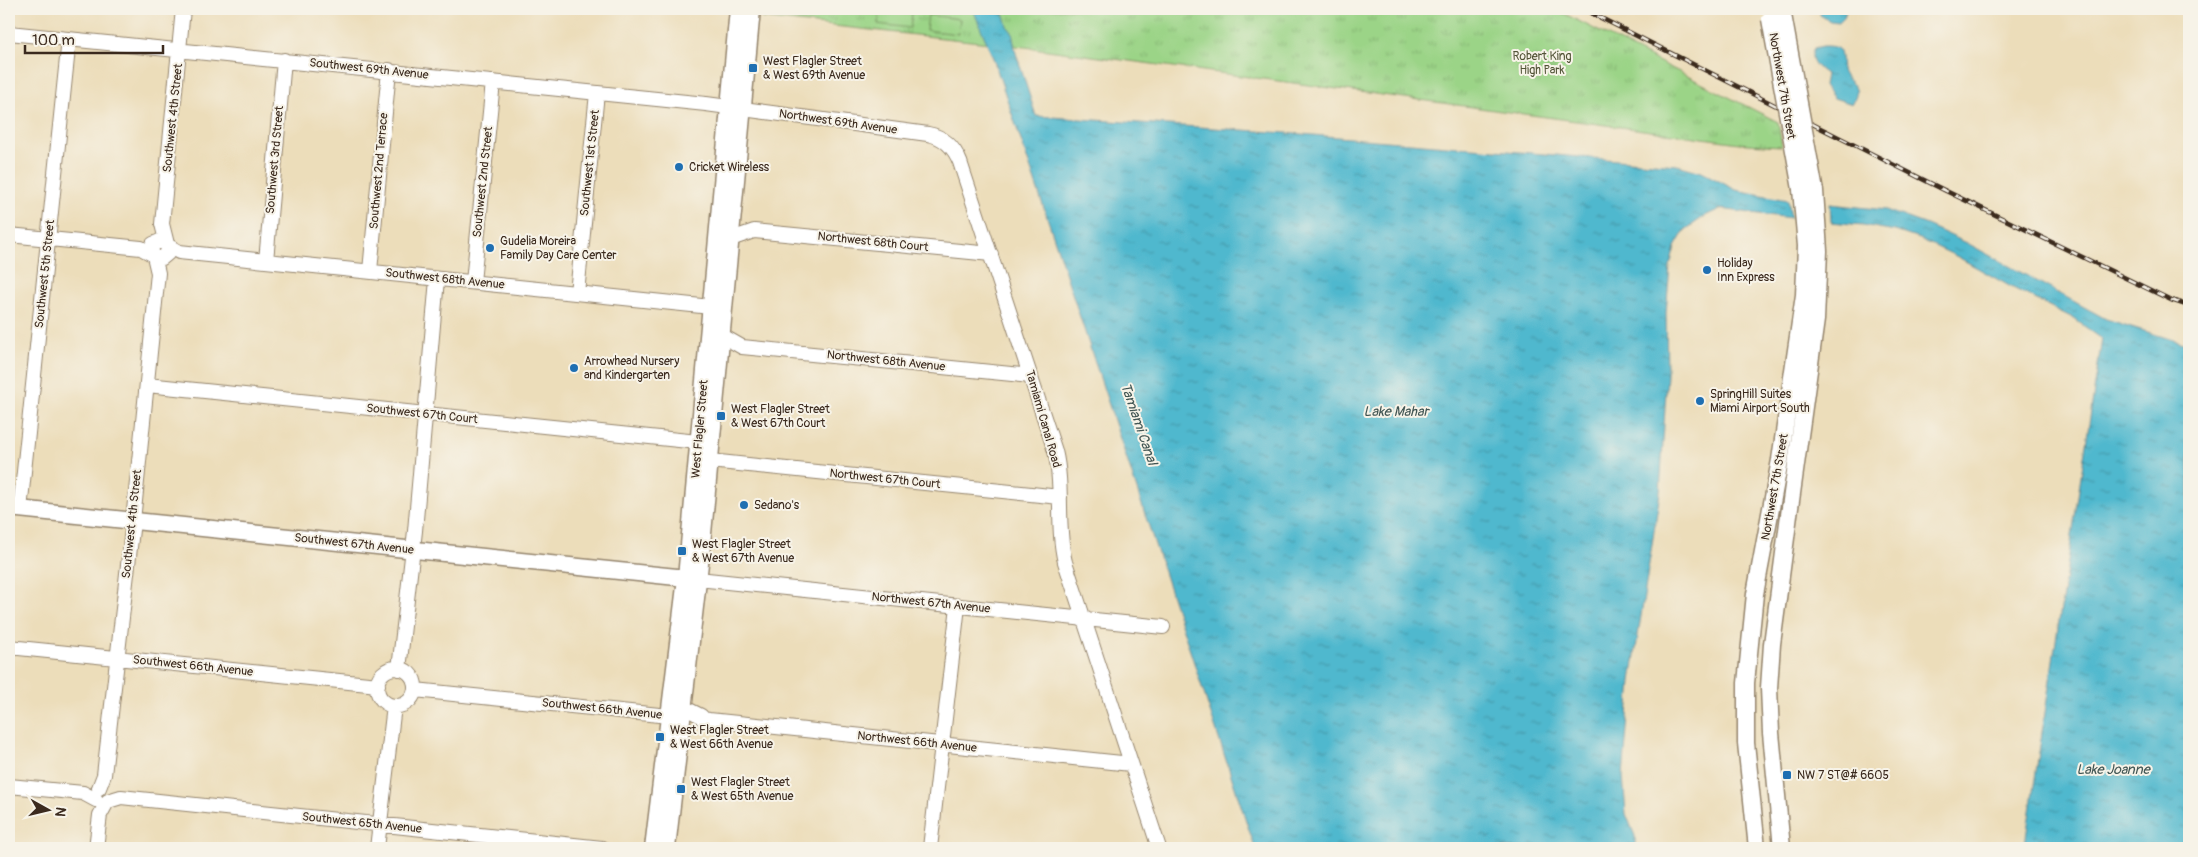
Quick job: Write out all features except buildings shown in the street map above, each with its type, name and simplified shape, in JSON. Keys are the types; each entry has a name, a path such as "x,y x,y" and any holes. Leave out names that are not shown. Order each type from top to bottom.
{"main road":[{"name":"West Flagler Street","path":"666,848 675,721 692,578 710,461 731,239 738,9"},
{"name":"West Flagler Street","path":"653,848 675,721 683,708 692,578 698,442 711,307 736,108 752,9"},
{"name":"Northwest 7th Street","path":"1776,13 1819,251 1816,320 1772,644 1770,688 1771,733 1782,848"},
{"name":"Northwest 7th Street","path":"1757,848 1746,736 1746,675 1755,594 1782,451 1804,295 1808,190"},
{"name":"Southwest 67th Avenue","path":"15,509 692,578"}],"street":[{"name":"Southwest 4th Street","path":"96,848 133,521 183,9"},
{"name":"Southwest 69th Avenue","path":"9,32 389,70 736,108"},
{"name":"Southwest 5th Street","path":"15,509 48,239 69,39"},
{"name":"Southwest 3rd Street","path":"266,261 284,60"},
{"name":"Southwest 2nd Terrace","path":"370,271 389,70"},
{"name":"Southwest 2nd Street","path":"473,282 493,82"},
{"name":"Southwest 1st Street","path":"577,293 597,93"},
{"name":"Northwest 69th Avenue","path":"736,108 928,134 945,141"},
{"name":"Tamiami Canal Road","path":"945,141 954,150 960,162 1056,457 1060,497 1059,524 1061,547 1159,848"},
{"name":"Northwest 68th Court","path":"732,219 750,227 754,231"},
{"name":"Northwest 68th Court","path":"731,239 754,231 991,254"},
{"name":"Southwest 68th Avenue","path":"9,235 711,307"},
{"path":"399,669 413,550 438,278"},
{"name":"Northwest 68th Avenue","path":"721,335 742,347 1031,376"},
{"name":"Northwest 68th Avenue","path":"720,355 742,347"},
{"name":"Southwest 67th Court","path":"147,385 698,442"},
{"name":"Northwest 67th Court","path":"710,461 1060,497"},
{"name":"Northwest 67th Avenue","path":"692,578 1163,627"},
{"path":"930,848 958,606"},
{"name":"Southwest 66th Avenue","path":"9,647 378,685"},
{"path":"391,669 399,669 411,676 415,690 408,702 394,706 382,699 378,685 383,674 391,669"},
{"name":"Southwest 66th Avenue","path":"415,690 675,721"},
{"path":"377,848 394,706"},
{"name":"Northwest 66th Avenue","path":"683,708 701,716 703,719"},
{"name":"Northwest 66th Avenue","path":"675,721 699,722 703,719 1131,764"},
{"name":"Southwest 65th Avenue","path":"9,786 103,793 602,848"}],"green space":[{"name":"Robert King High Park","path":"762,9 1555,9 1778,122 1782,146 1747,144 1025,47 761,18"},
{"path":"880,10 912,13 910,28 878,24"},
{"path":"928,15 960,19 958,34 926,30"}],"water":[{"name":"Lake Mahar","path":"973,9 1002,9 1007,26 1012,32 1015,50 1036,116 1301,134 1677,165 1702,172 1736,190 1788,200 1791,218 1720,209 1705,216 1685,230 1675,247 1670,266 1666,313 1667,374 1660,492 1631,681 1623,776 1626,814 1635,836 1635,848 1255,848 1050,226 993,58"},
{"path":"1820,9 1847,9 1844,17 1839,22 1830,21 1820,15"},
{"path":"1823,46 1834,47 1839,50 1844,75 1856,88 1852,104 1834,98 1824,86 1826,74 1817,66 1812,56 1814,48"},
{"name":"Lake Joanne","path":"1830,204 1886,210 1927,225 1967,243 2106,319 2189,345 2189,848 2020,848 2025,844 2102,339 2073,318 1922,240 1895,231 1831,222"}],"railway":[{"path":"1583,9 1946,191 2171,300 2189,306"}],"place":[{"name":"West Flagler Street & West 69th Avenue","path":"753,68"},
{"name":"Cricket Wireless","path":"679,167"},
{"name":"Gudelia Moreira Family Day Care Center","path":"490,248"},
{"name":"Holiday Inn Express","path":"1707,270"},
{"name":"Arrowhead Nursery and Kindergarten","path":"574,368"},
{"name":"SpringHill Suites Miami Airport South","path":"1700,401"},
{"name":"West Flagler Street & West 67th Court","path":"721,416"},
{"name":"Sedano's","path":"744,505"},
{"name":"West Flagler Street & West 67th Avenue","path":"682,551"},
{"name":"West Flagler Street & West 66th Avenue","path":"660,737"},
{"name":"NW 7 ST@# 6605","path":"1787,775"},
{"name":"West Flagler Street & West 65th Avenue","path":"681,789"}],"water label":[{"name":"Tamiami Canal","path":"1139,424"}]}
